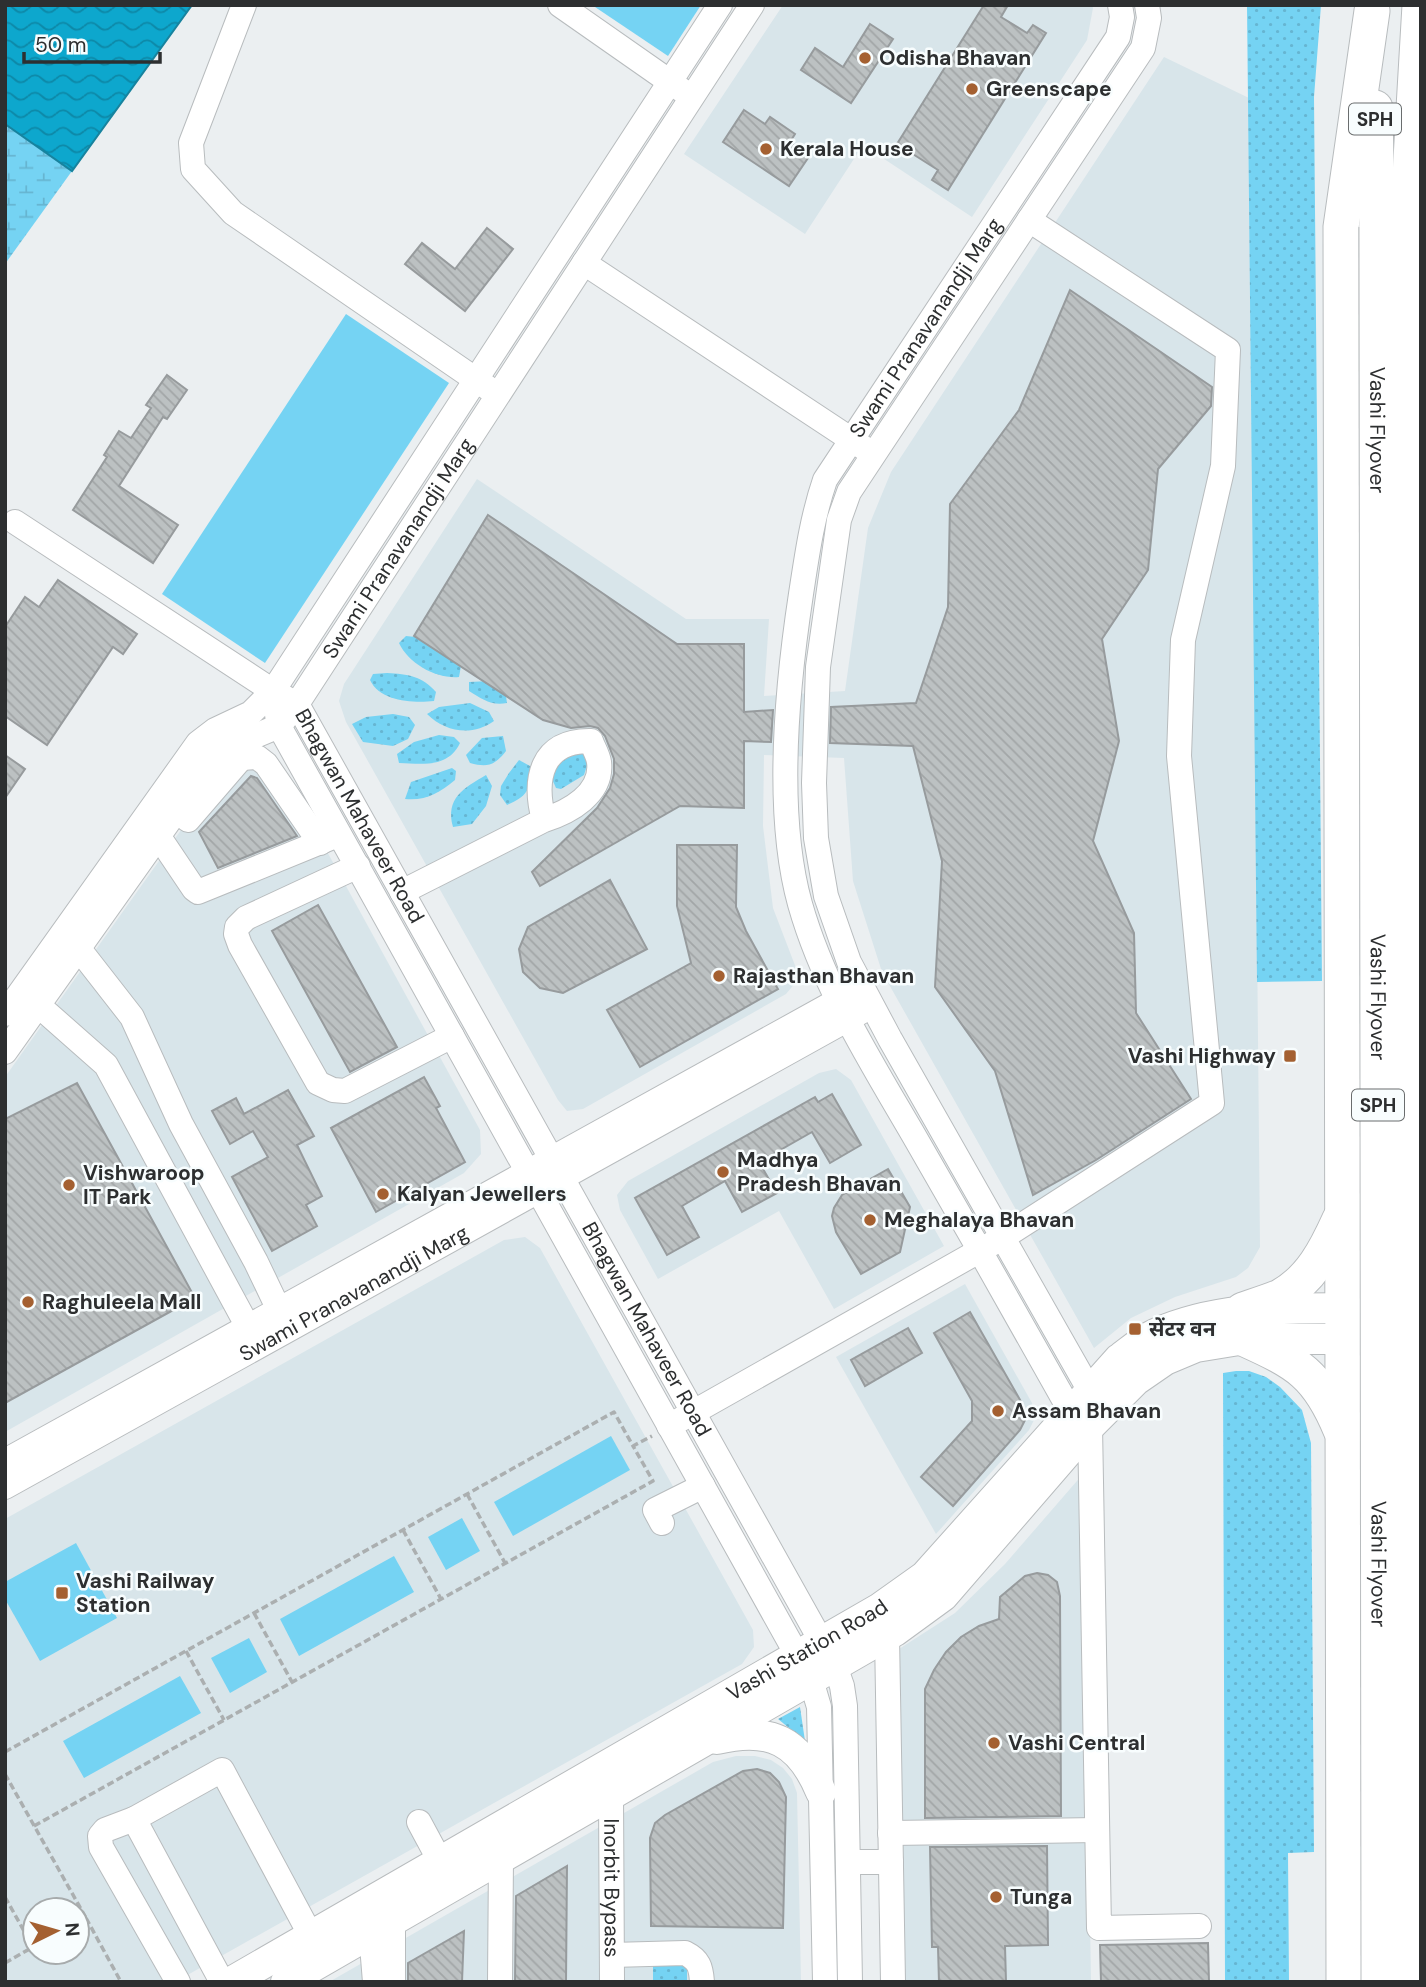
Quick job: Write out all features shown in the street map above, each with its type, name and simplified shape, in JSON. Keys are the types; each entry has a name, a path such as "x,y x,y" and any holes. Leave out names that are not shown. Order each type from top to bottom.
{"highway":[{"name":"SPH","path":"1420,5 1420,15"},
{"name":"Vashi Flyover","path":"1372,8 1392,228 1409,1982"},
{"path":"1344,1982 1340,227 1372,8"},
{"name":"Vashi Flyover","path":"1379,1982 1392,228 1420,15"},
{"path":"1343,1213 1328,1247 1308,1275 1244,1325 1277,1354 1306,1373 1328,1400 1343,1436"}],"main road":[{"path":"1343,1324 1421,1307"},
{"path":"1343,1324 1421,1339"},
{"name":"Vashi Station Road","path":"231,1982 311,1936 447,1873 816,1661 887,1636 943,1596 997,1515 1084,1409 1136,1380 1165,1360 1244,1325 1343,1324"},
{"name":"Vashi Station Road","path":"286,1982 382,1926 447,1873 496,1860 702,1742 816,1661 880,1608 925,1576 997,1515"},
{"path":"702,1742 732,1735 770,1736 801,1755 821,1792"}],"street":[{"path":"244,5 191,143 193,169 233,213 498,395"},
{"path":"560,5 692,97"},
{"name":"Swami Pranavanandji Marg","path":"5,1014 198,743 215,730 250,713 273,691 720,5"},
{"name":"Swami Pranavanandji Marg","path":"5,1052 79,949 162,842 216,755 279,726 297,704 752,5"},
{"name":"Swami Pranavanandji Marg","path":"1084,1409 980,1250 825,972 800,903 789,841 787,783 790,665 813,513 825,480 1118,37 1122,17 1120,5"},
{"name":"Swami Pranavanandji Marg","path":"1084,1409 1002,1238 849,962 827,896 816,838 814,783 818,667 839,520 849,492 1143,48 1149,18 1147,5"},
{"path":"670,1426 1002,1238 1212,1104 1179,756 1183,640 1223,466 1228,350 1029,220"},
{"path":"584,263 874,454"},
{"path":"15,522 273,691"},
{"name":"Bhagwan Mahaveer Road","path":"273,691 297,704 693,1413 816,1661 825,1982"},
{"name":"Bhagwan Mahaveer Road","path":"273,691 279,726 330,838 358,866 703,1486 816,1661 842,1686 845,1706 850,1982"},
{"path":"250,757 263,760 330,838 198,892 162,842 238,762 250,757"},
{"path":"402,892 544,820"},
{"path":"358,866 246,918 237,927 240,946 318,1083 324,1087 345,1091 452,1035"},
{"path":"79,949 132,1017 181,1124 279,1310"},
{"name":"Swami Pranavanandji Marg","path":"5,1461 207,1362 868,996"},
{"path":"38,1005 106,1065 248,1327"},
{"name":"Swami Pranavanandji Marg","path":"5,1487 207,1362 248,1327 428,1240"},
{"path":"1084,1409 1099,1928 1199,1926"},
{"path":"662,1522 655,1510 703,1486"},
{"path":"887,1636 893,1982"},
{"path":"178,1982 101,1847 100,1836 105,1830 134,1819 222,1770 311,1936"},
{"name":"Inorbit Bypass","path":"611,1795 612,1982"},
{"path":"134,1819 222,1982"},
{"path":"419,1822 447,1873"},
{"path":"890,1833 1097,1830"},
{"path":"490,1982 496,1860"},
{"path":"496,1860 500,1982"},
{"path":"848,1863 891,1862"},
{"path":"375,1982 382,1926"},
{"path":"382,1926 393,1982"},
{"path":"612,1955 685,1954 701,1965 702,1982"}],"path":[{"path":"5,1752 614,1412 653,1481 34,1826"},
{"path":"633,1446 670,1426"},
{"path":"467,1494 505,1563"},
{"path":"403,1530 441,1599"},
{"path":"254,1613 292,1682"},
{"path":"186,1651 224,1720"},
{"path":"5,1774 74,1896"},
{"path":"5,1897 21,1925"},
{"path":"91,1927 121,1982"},
{"path":"5,1963 21,1954"}],"shaded area":[{"path":"783,5 1092,5 1093,8 1087,40 972,217 863,145 805,234 684,154"},
{"path":"1164,57 1249,98 1260,1247 1248,1268 1236,1277 1175,1297 1131,1318 1094,1348 882,972 853,881 844,758 764,755 763,826 773,908 796,968 796,982 786,994 583,1109 567,1111 558,1100 346,722 339,701 344,684 477,479 686,619 769,619 764,696 845,691 868,528 891,472"},
{"path":"280,766 480,1130 481,1154 464,1173 5,1432 5,1077 221,774"},
{"path":"836,1069 851,1080 944,1246 834,1309 779,1211 658,1279 620,1210 617,1195 628,1181 819,1073"},
{"name":"Vashi Railway Station","path":"525,1237 540,1248 753,1630 754,1647 742,1664 175,1982 5,1982 5,1519 504,1240"},
{"path":"965,1284 1032,1403 1035,1418 1029,1430 936,1534 836,1357"},
{"name":"Vashi Central","path":"1083,1474 1091,1982 904,1982 899,1649 955,1613 1005,1564"},
{"path":"736,1756 755,1756 771,1760 783,1768 792,1779 797,1793 801,1982 329,1982 713,1762"}],"green space":[{"path":"592,5 701,5 668,56"},
{"path":"1247,5 1321,5 1314,97 1322,981 1257,982"},
{"path":"5,124 72,171 5,264"},
{"path":"346,314 449,383 265,663 162,594"},
{"path":"406,636 425,638 461,666 459,677 433,673 416,664 399,643"},
{"path":"387,673 420,679 436,692 434,701 398,700 381,693 370,680 373,674"},
{"path":"490,681 505,690 507,703 491,703 469,691 469,682"},
{"path":"470,703 489,712 494,721 477,729 460,730 451,729 427,714 439,707"},
{"path":"393,714 409,717 415,725 408,739 393,746 363,742 352,724 366,717"},
{"path":"439,735 454,737 460,743 449,757 434,763 399,763 397,754 414,742"},
{"path":"503,736 506,751 498,759 486,765 470,763 466,755 482,738"},
{"path":"591,753 584,775 561,789 556,788 552,779 555,763 568,754"},
{"path":"519,760 530,766 529,786 520,798 507,805 500,795 501,786"},
{"path":"452,768 456,771 455,780 443,789 426,797 405,799 411,782"},
{"path":"486,775 492,786 486,806 472,824 453,827 451,817 454,801 470,785"},
{"path":"1249,1371 1266,1377 1280,1387 1302,1410 1311,1443 1314,1852 1288,1853 1289,1982 1225,1982 1223,1373"},
{"path":"611,1436 630,1470 513,1536 494,1502"},
{"path":"462,1518 480,1551 446,1570 428,1537"},
{"path":"76,1543 117,1618 40,1661 5,1599 5,1582"},
{"path":"394,1556 414,1592 299,1656 280,1619"},
{"path":"249,1638 267,1672 230,1693 211,1658"},
{"path":"180,1676 201,1713 84,1778 63,1741"},
{"path":"800,1707 805,1741 778,1719"},
{"path":"653,1957 687,1958 687,1982 653,1982"}],"water":[{"path":"5,5 192,5 72,171 5,124"}],"building":[{"name":"Greenscape","path":"984,5 1008,5 1001,17 1027,33 1033,25 1046,33 948,190 932,180 938,170 897,144"},
{"name":"Odisha Bhavan","path":"870,24 893,39 851,103 801,70 815,48 843,67"},
{"name":"Kerala House","path":"744,110 765,124 770,117 795,134 790,142 810,155 789,186 723,142"},
{"path":"487,228 513,249 465,311 405,264 422,243 455,269"},
{"path":"1070,290 1212,387 1211,406 1158,469 1148,570 1102,639 1119,741 1093,841 1134,933 1136,1013 1191,1099 1096,1160 1033,1195 995,1071 935,987 942,861 913,746 830,743 831,707 916,703 948,607 950,504 1019,410"},
{"path":"167,375 187,390 167,419 163,417 119,486 178,525 153,563 73,510 107,457 104,455 119,431 131,438 151,408 146,405"},
{"path":"488,515 677,644 744,644 744,712 773,710 771,742 744,741 744,808 680,806 540,886 532,872 597,808 610,788 614,759 605,736 598,728 571,728 543,720 414,636"},
{"path":"58,580 137,634 123,654 113,647 47,745 5,716 5,627 25,597 39,607"},
{"path":"5,755 25,769 5,798"},
{"path":"251,776 257,778 297,836 218,868 199,832"},
{"name":"Rajasthan Bhavan","path":"677,845 737,845 736,907 778,989 640,1067 607,1010 691,963 677,906"},
{"path":"610,880 647,949 563,993 540,988 523,972 519,949 528,927"},
{"path":"318,905 397,1047 350,1072 272,931"},
{"path":"424,1077 440,1106 436,1108 465,1162 376,1212 331,1128"},
{"name":"Vishwaroop IT Park","path":"77,1083 195,1298 5,1403 5,1119"},
{"path":"288,1090 314,1136 297,1145 322,1196 306,1205 317,1226 272,1251 232,1177 268,1157 253,1131 230,1144 212,1111 236,1098 244,1114"},
{"name":"Madhya Pradesh Bhavan","path":"832,1094 861,1145 830,1163 812,1132 759,1162 777,1193 742,1212 725,1181 682,1206 699,1237 667,1255 635,1198 815,1097 818,1102"},
{"name":"Meghalaya Bhavan","path":"888,1169 910,1207 900,1252 861,1274 836,1232 832,1216 834,1208 842,1195"},
{"name":"Assam Bhavan","path":"970,1312 1023,1405 1026,1418 1020,1430 953,1506 921,1477 972,1421 972,1401 934,1333"},
{"path":"908,1328 922,1353 865,1386 851,1360"},
{"path":"1037,1573 1048,1575 1057,1582 1060,1596 1061,1816 925,1818 925,1689 946,1652 961,1637 979,1626 999,1619 1000,1597 1025,1576"},
{"path":"757,1769 770,1773 779,1782 786,1797 783,1928 651,1926 650,1838 655,1823 743,1771"},
{"path":"1047,1846 1048,1945 1005,1946 1006,1982 939,1982 938,1947 932,1947 930,1847"},
{"path":"567,1866 566,1982 515,1982 516,1896"},
{"path":"464,1931 462,1982 408,1982 408,1963"},
{"path":"1208,1943 1209,1982 1101,1982 1100,1945"}],"place":[{"name":"Odisha Bhavan","path":"865,58"},
{"name":"Greenscape","path":"972,89"},
{"name":"Kerala House","path":"766,149"},
{"name":"Rajasthan Bhavan","path":"719,976"},
{"name":"Vashi Highway","path":"1290,1056"},
{"name":"Madhya Pradesh Bhavan","path":"723,1172"},
{"name":"Vishwaroop IT Park","path":"69,1185"},
{"name":"Kalyan Jewellers","path":"383,1194"},
{"name":"Meghalaya Bhavan","path":"870,1220"},
{"name":"Raghuleela Mall","path":"28,1302"},
{"name":"सेंटर वन","path":"1135,1329"},
{"name":"Assam Bhavan","path":"998,1411"},
{"name":"Vashi Railway Station","path":"62,1593"},
{"name":"Vashi Central","path":"994,1743"},
{"name":"Tunga","path":"996,1897"}]}
